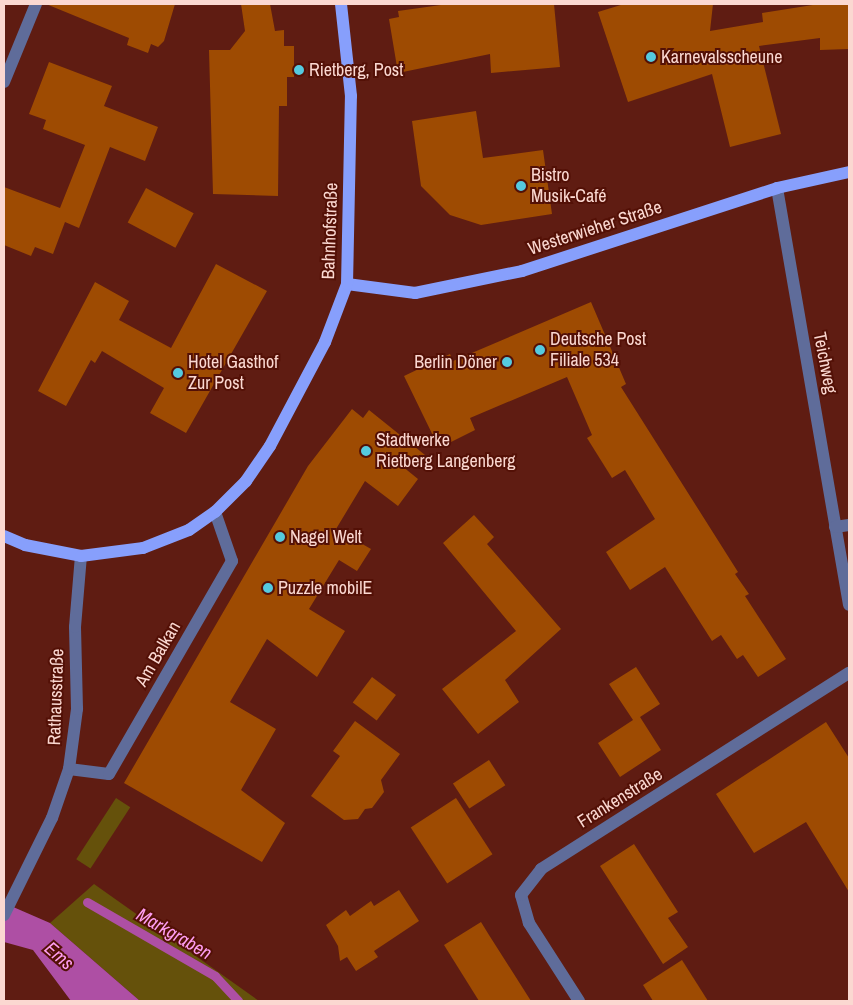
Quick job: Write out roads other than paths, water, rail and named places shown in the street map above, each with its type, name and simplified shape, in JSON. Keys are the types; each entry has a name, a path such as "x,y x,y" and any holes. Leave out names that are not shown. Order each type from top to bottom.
{"main road":[{"name":"Bahnhofstraße","path":"4,536 24,545 81,556 143,548 189,530 215,512 246,481 270,446 325,342 347,284 351,96 341,4"},
{"name":"Westerwieher Straße","path":"347,284 415,292 522,271 777,188 849,172"}],"street":[{"path":"4,82 36,4"},
{"name":"Teichweg","path":"777,188 849,605"},
{"name":"Am Balkan","path":"69,769 109,774 232,561 215,512"},
{"path":"835,527 849,525"},
{"name":"Rathausstraße","path":"4,915 52,818 69,769 77,709 75,627 81,556"},
{"name":"Frankenstraße","path":"579,1001 529,923 521,895 541,869 849,673"}],"water":[{"name":"Ems","path":"4,903 50,923 140,1001 71,1001 33,950 4,942"}],"waterway":[{"name":"Markgraben","path":"87,902 215,976 238,1001"}],"place":[{"name":"Karnevalsscheune","path":"651,57"},
{"name":"Rietberg, Post","path":"299,70"},
{"name":"Bistro Musik-Café","path":"521,186"},
{"name":"Deutsche Post Filiale 534","path":"540,350"},
{"name":"Berlin Döner","path":"507,362"},
{"name":"Hotel Gasthof Zur Post","path":"178,373"},
{"name":"Stadtwerke Rietberg Langenberg","path":"366,451"},
{"name":"Nagel Welt","path":"280,537"},
{"name":"Puzzle mobilE","path":"268,588"}]}
